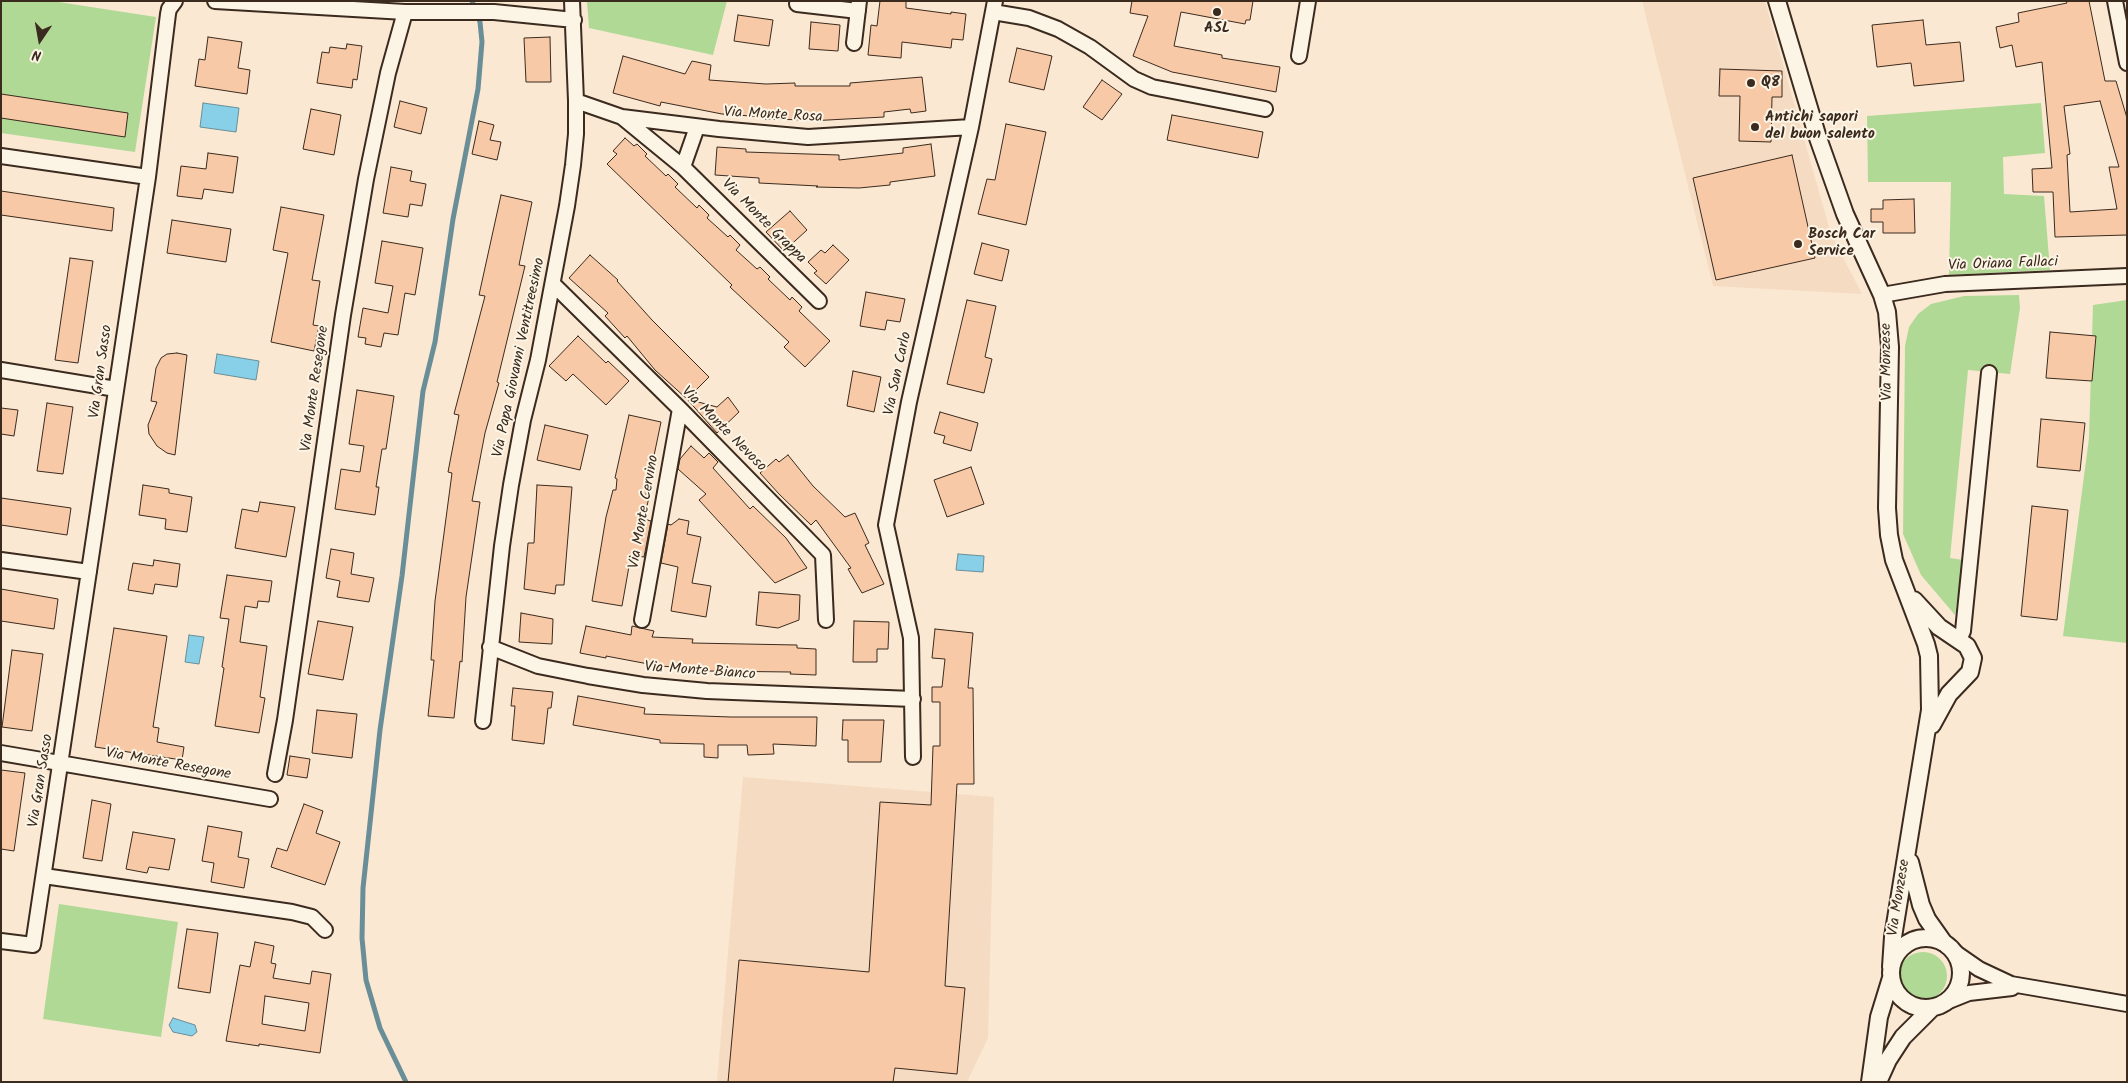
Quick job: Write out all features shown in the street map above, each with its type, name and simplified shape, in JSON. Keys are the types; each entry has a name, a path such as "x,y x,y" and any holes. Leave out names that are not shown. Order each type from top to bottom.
{"street":[{"name":"Via Gran Sasso","path":"1,940 33,945 148,177 168,14 175,1"},
{"path":"215,1 405,12 487,12 574,20"},
{"name":"Via Papa Giovanni Ventitreesimo","path":"483,721 490,647 511,485 538,360 572,174 576,134 576,101 572,1"},
{"path":"1299,56 1308,1"},
{"name":"Via Monzese","path":"1777,1 1818,138 1846,214 1882,295 1887,312 1890,337 1887,508 1889,535 1894,560 1926,644 1929,662 1930,710 1893,937 1891,972 1879,1017 1870,1082"},
{"path":"2115,1 2127,63"},
{"path":"797,4 858,6 854,43"},
{"path":"994,7 1058,29 1090,47 1134,79 1152,87 1265,109"},
{"name":"Via San Carlo","path":"912,757 912,638 886,524 909,402 971,127 994,7"},
{"name":"Via Monte Resegone","path":"275,774 285,720 346,296 366,179 386,83 405,12"},
{"name":"Via Monte Rosa","path":"576,101 622,117 697,127 808,136 971,127"},
{"name":"Via Monte Grappa","path":"622,117 684,166 819,300"},
{"path":"684,166 697,127"},
{"path":"1,156 148,177"},
{"name":"Via Oriana Fallaci","path":"1882,295 1945,284 2127,276"},
{"name":"Via Monte Nevoso","path":"552,284 680,409 823,555 826,620"},
{"path":"1,370 116,389"},
{"path":"1962,680 1953,683 1943,682 1935,677 1929,662 1933,646 1949,638 1958,640 1963,631 1989,373"},
{"name":"Via Monte Cervino","path":"642,620 680,409"},
{"path":"1,560 89,572"},
{"name":"Via Monzese","path":"1905,589 1924,613 1939,627 1969,648 1973,658 1970,672 1949,694 1926,738"},
{"name":"Via Monte Bianco","path":"490,647 538,666 643,685 714,692 913,699"},
{"name":"Via Monte Resegone","path":"1,753 270,798"},
{"name":"Via Monzese","path":"1911,830 1910,858 1916,890 1927,919 1949,947"},
{"path":"44,876 292,912 312,917 325,930"},
{"path":"2026,988 1986,989 1969,993 1938,1005 1922,1007 1911,1004 1902,998 1895,989 1891,972 1895,956 1902,947 1911,941 1922,938 1934,939 1949,947 1978,970 1994,978 2026,988 2127,1004"},
{"path":"1878,1082 1888,1060 1903,1037 1938,1005 1952,995 1959,985 1960,967 1949,947"}],"shaded area":[{"path":"1642,1 1765,1 1831,234 1862,294 1713,286"},
{"path":"743,777 994,797 988,1038 967,1082 717,1082"}],"green space":[{"path":"1,1 52,1 156,17 135,152 1,133"},
{"path":"587,1 727,1 713,55 589,28"},
{"path":"2041,103 2045,153 2003,157 2004,194 2044,196 2050,270 1949,275 1951,182 1868,182 1867,116"},
{"path":"2019,295 2020,308 2010,374 1968,370 1950,558 1963,560 1955,615 1921,575 1903,534 1905,346 1909,327 1918,314 1931,304 1964,296"},
{"path":"2127,300 2127,643 2063,636 2089,438 2093,305"},
{"path":"59,904 178,922 161,1037 43,1019"},
{"path":"1923,952 1932,954 1940,959 1945,967 1947,976 1945,985 1940,993 1932,998 1923,1000 1914,998 1906,993 1901,985 1899,976 1901,967 1906,959 1914,954"}],"water":[{"path":"203,103 239,108 236,132 200,127"},
{"path":"217,354 259,361 256,380 214,373"},
{"path":"958,554 984,556 983,572 956,570"},
{"path":"189,635 204,637 199,664 185,662"},
{"path":"173,1018 195,1025 197,1032 192,1036 173,1032 169,1025"}],"building":[{"path":"880,1 906,1 906,8 966,14 963,40 952,39 951,48 902,42 901,58 868,55 871,25 877,26"},
{"path":"1132,1 1253,1 1250,20 1246,20 1245,24 1181,12 1174,46 1222,55 1222,58 1280,67 1276,92 1172,72 1133,56 1148,16 1130,13"},
{"path":"2066,1 2089,1 2105,81 2116,81 2127,118 2127,235 2055,237 2053,192 2033,192 2032,169 2052,168 2042,62 2016,67 2012,45 2000,48 1996,27 2019,22 2018,13 2067,3","holes":["2100,101 2119,167 2109,167 2117,209 2070,212 2067,155 2070,154 2064,106"]},
{"path":"738,15 773,20 769,46 734,41"},
{"path":"1923,20 1926,45 1960,42 1964,81 1914,86 1911,63 1877,67 1872,25"},
{"path":"811,22 840,25 838,51 809,49"},
{"path":"208,37 242,42 238,68 250,70 247,94 195,86 199,59 205,60"},
{"path":"550,37 551,82 526,82 524,38"},
{"path":"347,44 362,46 357,80 353,79 352,88 317,83 322,52 329,53 330,47 346,49"},
{"path":"1017,48 1052,56 1044,90 1009,82"},
{"path":"623,56 685,74 692,61 711,65 709,80 766,84 795,83 795,86 850,86 850,83 922,77 926,111 911,113 910,109 884,112 884,117 809,121 765,119 765,117 722,114 661,102 660,106 613,93"},
{"name":"Q8","path":"1720,69 1782,71 1782,97 1772,97 1771,142 1739,141 1740,96 1719,96"},
{"path":"1102,80 1122,94 1102,120 1083,107"},
{"path":"1,94 128,113 125,137 1,118"},
{"path":"400,101 427,108 421,134 394,127"},
{"path":"311,109 341,115 334,155 303,149"},
{"path":"1172,115 1263,132 1258,158 1167,140"},
{"path":"479,121 494,125 490,140 501,142 497,160 472,154"},
{"path":"1006,124 1046,132 1026,225 978,214 987,179 995,180"},
{"path":"625,138 634,146 637,144 647,154 645,156 666,176 668,174 678,184 675,187 697,208 699,205 709,215 707,218 728,237 730,235 740,245 736,250 757,269 760,267 770,277 768,279 790,300 792,297 802,307 799,311 830,341 805,367 784,347 789,342 730,287 732,285 607,164 617,154 613,151"},
{"path":"931,144 935,176 890,182 890,185 859,188 816,187 818,186 759,183 759,178 715,175 717,147 746,149 746,152 839,155 839,160 903,153 903,148"},
{"path":"208,153 238,157 233,193 204,189 202,199 177,196 181,166 206,169"},
{"path":"1792,155 1815,258 1716,280 1693,178"},
{"path":"391,167 412,171 410,181 426,184 422,206 410,204 408,217 383,213"},
{"path":"1,191 114,208 112,231 1,215"},
{"path":"501,195 532,202 519,265 525,266 497,382 499,383 485,433 472,501 480,502 466,597 462,662 460,661 454,718 428,716 434,660 431,660 435,601 452,473 448,472 459,415 454,414 485,296 479,295"},
{"path":"1914,199 1915,233 1883,233 1883,222 1871,222 1871,209 1883,209 1883,200"},
{"path":"281,207 324,215 312,280 320,281 313,325 319,326 314,351 271,342 288,253 273,250"},
{"path":"790,211 807,230 784,251 766,232"},
{"path":"172,220 231,229 226,262 167,253"},
{"path":"382,241 423,248 415,295 405,293 398,335 384,333 381,347 365,344 366,338 358,337 363,308 388,313 393,286 375,283"},
{"path":"982,243 1009,250 1002,281 974,274"},
{"path":"833,245 849,260 826,284 814,273 817,271 808,262 821,250 825,253"},
{"path":"590,255 618,280 652,320 709,377 687,399 655,370 627,336 625,338 605,316 608,313 569,278"},
{"path":"70,258 93,261 78,363 55,360"},
{"path":"866,292 905,299 900,322 887,320 885,330 860,326"},
{"path":"967,300 996,306 985,357 992,359 984,393 947,384"},
{"path":"2050,332 2096,336 2092,381 2046,378"},
{"path":"578,336 606,363 608,361 629,381 606,405 573,374 566,381 549,366"},
{"path":"167,354 187,355 175,455 167,453 157,446 149,434 148,425 157,402 151,401 156,368 161,358"},
{"path":"853,371 881,377 874,412 847,406"},
{"path":"357,390 394,396 386,449 382,449 376,487 379,487 375,515 335,509 341,469 360,472 364,446 349,444"},
{"path":"728,397 739,412 717,433 687,399 717,407"},
{"path":"47,403 73,407 63,474 37,471"},
{"path":"1,408 18,410 14,436 1,434"},
{"path":"940,412 978,423 971,451 943,443 945,436 934,433"},
{"path":"629,415 661,422 645,499 650,493 644,519 651,521 644,557 631,555 622,606 592,601 606,517 613,490 616,490 617,479 615,478"},
{"path":"2041,419 2085,423 2080,471 2037,467"},
{"path":"545,425 588,435 580,470 537,460"},
{"path":"691,446 704,458 709,453 718,462 713,468 750,509 753,506 786,538 807,568 775,583 699,500 706,494 678,469 680,459"},
{"path":"788,455 813,486 845,517 855,513 869,543 865,545 884,584 862,593 848,569 851,568 816,520 811,525 760,473 776,459 779,462"},
{"path":"971,467 984,504 947,517 934,480"},
{"path":"143,485 169,489 169,493 192,497 187,532 165,529 166,519 139,515"},
{"path":"537,485 572,487 564,585 556,585 555,594 524,589 528,543 534,543"},
{"path":"1,498 71,508 67,535 1,525"},
{"path":"260,502 295,507 286,557 235,548 242,509 258,512"},
{"path":"2032,506 2068,510 2057,620 2021,616"},
{"path":"679,519 689,521 687,534 701,537 692,583 711,586 706,617 671,611 678,567 661,563 668,524 671,525"},
{"path":"331,549 354,553 351,574 374,578 369,602 337,597 340,581 326,578"},
{"path":"154,560 180,564 177,587 155,584 153,594 128,590 133,563 153,566"},
{"path":"227,575 272,581 269,602 258,601 257,608 245,606 240,642 267,646 260,697 265,698 259,733 215,726 229,619 220,618"},
{"path":"1,589 58,599 54,629 1,621"},
{"path":"759,592 800,595 799,620 778,628 756,625"},
{"path":"521,613 553,619 552,644 519,642"},
{"path":"318,621 353,627 343,680 308,674"},
{"path":"854,621 889,622 888,649 877,649 877,662 853,662"},
{"path":"586,626 631,635 632,626 654,631 652,637 693,639 692,643 797,645 797,648 816,649 816,675 790,674 791,672 706,671 706,669 659,666 580,653"},
{"path":"114,628 167,636 153,727 159,728 157,742 184,747 182,760 95,747"},
{"path":"935,629 973,633 968,688 973,688 974,784 957,784 945,986 965,988 957,1074 895,1068 893,1082 728,1082 739,960 869,972 880,802 931,805 933,746 940,746 940,702 932,702 932,687 942,687 945,659 932,658"},
{"path":"12,650 43,654 32,731 2,727"},
{"path":"513,688 553,692 551,708 548,708 544,744 512,740 515,706 511,706"},
{"path":"578,696 645,708 644,714 817,717 816,746 773,744 774,754 748,755 747,745 718,745 718,758 704,757 704,744 660,743 660,740 573,725"},
{"path":"317,710 357,714 352,758 312,753"},
{"path":"843,720 884,720 881,762 848,762 848,740 842,740"},
{"path":"290,756 310,759 307,778 287,775"},
{"path":"1,770 25,773 14,851 1,849"},
{"path":"92,800 111,804 102,861 83,858"},
{"path":"304,804 323,811 316,833 340,842 325,885 271,867 277,848 287,851"},
{"path":"208,826 242,832 238,857 249,859 244,888 211,882 214,863 202,861"},
{"path":"133,832 175,839 169,870 149,867 147,873 126,869"},
{"path":"187,929 218,933 210,993 178,988"},
{"path":"255,942 274,946 271,963 276,964 273,978 310,984 312,971 331,974 320,1053 226,1041 240,965 250,967","holes":["265,996 309,1003 305,1031 262,1024"]}],"waterway":[{"path":"406,1082 380,1028 366,980 362,938 363,888 380,730 402,576 423,391 435,342 453,219 478,89 482,42 480,22 472,1"}],"place":[{"name":"ASL","path":"1217,12"},
{"name":"Q8","path":"1751,83"},
{"name":"Antichi sapori del buon salento","path":"1755,127"},
{"name":"Bosch Car Service","path":"1798,244"}]}
